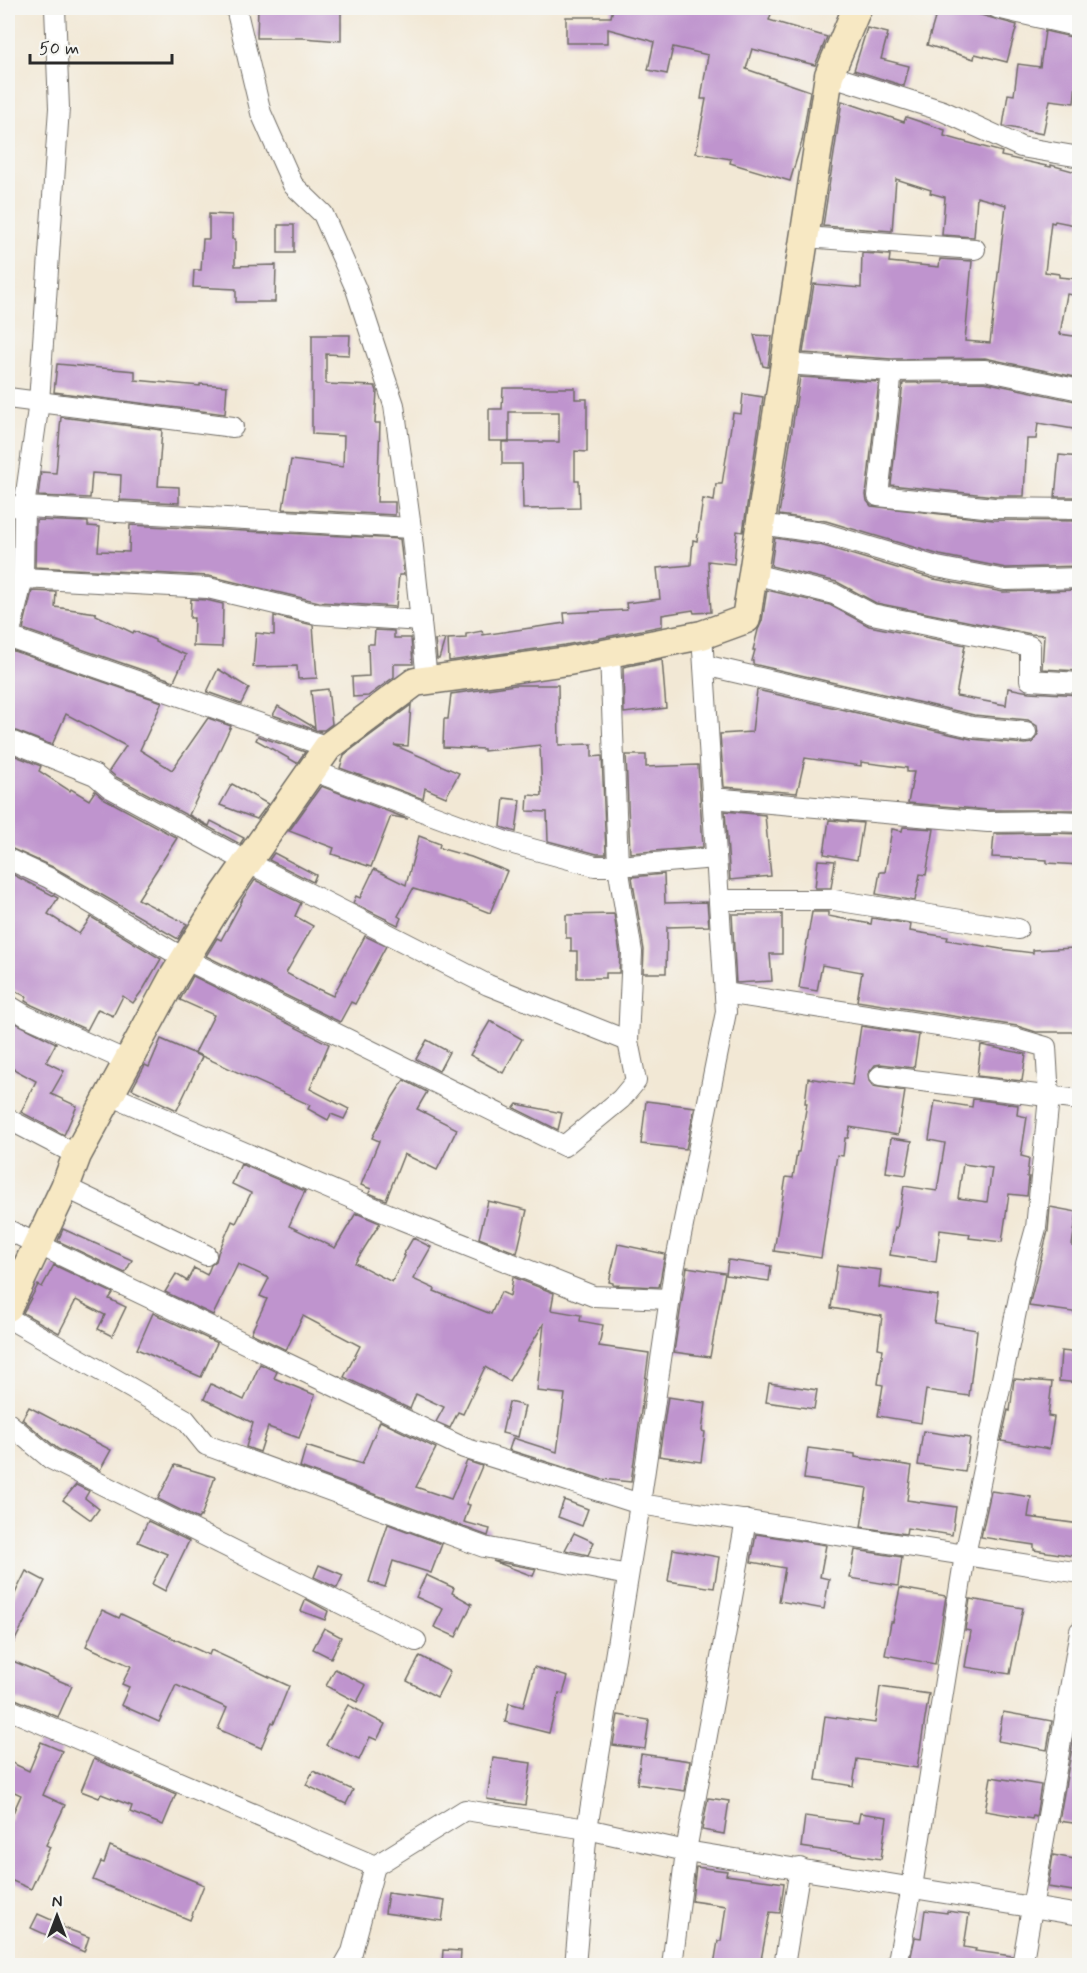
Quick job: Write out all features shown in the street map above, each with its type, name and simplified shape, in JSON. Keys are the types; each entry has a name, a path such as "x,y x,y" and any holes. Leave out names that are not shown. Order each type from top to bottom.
{"street":[{"path":"55,8 59,108 39,402 16,506 23,578 8,637 328,747"},
{"path":"236,8 261,113 293,186 323,214 356,289 394,405 411,528 427,680"},
{"path":"8,1307 64,1187 76,1155 185,959 247,862 328,747 415,682 610,653 702,635 746,620 829,75 857,8"},
{"path":"997,8 1080,27"},
{"path":"829,75 943,111 1021,147 1080,157"},
{"path":"804,237 975,249"},
{"path":"784,364 892,370 985,370 1080,390"},
{"path":"892,370 878,496 994,508 1080,509"},
{"path":"8,398 233,427"},
{"path":"16,506 411,528"},
{"path":"760,524 823,533 938,567 1005,580 1080,578"},
{"path":"753,574 834,594 872,614 1030,646 1030,680 1080,683"},
{"path":"23,578 208,588 317,614 421,621"},
{"path":"575,1965 587,1829 640,1503 670,1299 726,1012 702,635"},
{"path":"8,859 49,878 185,959 564,1146 621,1099 636,1081 628,1041 632,952 618,866 610,653"},
{"path":"704,665 972,727 1026,732"},
{"path":"8,740 95,775 109,787 247,862 488,985 628,1041"},
{"path":"311,770 506,842 595,866 716,858"},
{"path":"712,798 988,822 1080,822"},
{"path":"719,900 834,900 1018,929"},
{"path":"725,993 1014,1038 1046,1047 1049,1097 1036,1228 1026,1264 966,1555 912,1887 897,1965"},
{"path":"8,1005 26,1016 127,1061"},
{"path":"880,1076 1080,1100"},
{"path":"110,1095 400,1219 593,1296 670,1299"},
{"path":"8,1119 76,1155"},
{"path":"64,1187 206,1255"},
{"path":"8,1230 464,1448 640,1503 1080,1573"},
{"path":"8,1318 185,1419 206,1445 484,1547 628,1575"},
{"path":"8,1424 51,1459 416,1641"},
{"path":"672,1965 686,1851 746,1520"},
{"path":"1022,1965 1080,1631"},
{"path":"8,1711 375,1866"},
{"path":"344,1965 352,1952 375,1866 465,1810 587,1829 686,1851 1080,1914"},
{"path":"784,1965 800,1868"}],"building":[{"path":"258,8 341,8 341,41 257,38"},
{"path":"613,8 773,8 769,20 827,37 815,65 752,49 746,69 810,91 802,141 790,181 730,163 731,159 696,153 706,99 701,99 708,55 673,47 667,74 648,70 654,42 649,40 608,29 608,43 566,43 566,17 611,17"},
{"path":"938,8 956,8 1017,25 1007,62 975,54 974,59 927,45"},
{"path":"867,28 888,33 881,59 909,66 904,86 854,70"},
{"path":"1045,31 1080,39 1080,64 1078,64 1074,103 1050,100 1043,134 1003,126 1008,94 1014,95 1018,64 1040,67"},
{"path":"842,101 904,122 906,117 945,130 944,136 1002,152 1001,156 1080,173 1080,226 1051,222 1045,272 1059,274 1059,277 1080,279 1080,296 1067,294 1060,334 1080,337 1080,378 985,358 892,359 803,353 814,284 861,288 862,253 890,255 889,262 939,267 940,259 972,261 965,341 990,343 1006,205 977,197 974,237 942,235 945,197 896,179 892,231 823,226"},
{"path":"209,214 232,215 235,266 276,265 275,302 236,302 236,289 193,287 194,270 201,270 203,239 209,239"},
{"path":"278,225 294,225 294,253 278,253"},
{"path":"312,335 350,335 349,355 326,354 326,384 375,386 377,391 375,423 380,423 377,502 395,502 395,515 283,509 291,460 343,467 344,436 312,434"},
{"path":"754,335 772,336 768,367 763,366"},
{"path":"57,364 135,371 135,380 227,386 225,414 54,392"},
{"path":"800,377 879,382 866,495 871,506 993,520 1080,521 1080,566 1006,568 940,555 826,521 779,515"},
{"path":"984,382 1080,402 1080,430 1038,423 1036,439 1027,439 1024,496 995,496 891,485 903,383"},
{"path":"503,388 575,388 575,399 587,399 587,452 575,451 575,481 579,481 580,508 523,509 522,464 502,464 502,442 559,442 559,412 509,412 509,441 489,441 489,409 502,409"},
{"path":"743,394 763,397 743,532 737,531 734,564 708,561 711,612 694,613 693,610 662,615 662,626 565,645 449,661 448,639 466,638 466,634 482,631 483,635 565,623 564,613 627,610 626,603 660,599 657,568 691,565 693,540 697,541 703,499 714,501 716,484 722,484 733,413 741,414"},
{"path":"61,417 162,430 158,486 179,487 179,503 120,500 121,475 92,473 90,498 38,496 41,472 56,473"},
{"path":"1059,455 1080,457 1080,497 1055,497"},
{"path":"36,520 88,522 88,526 100,527 98,551 129,552 130,525 400,539 404,575 399,575 396,607 319,602 209,576 35,567"},
{"path":"775,538 820,545 934,579 1003,592 1080,590 1080,671 1042,669 1044,635 876,603 837,582 771,566"},
{"path":"767,590 830,605 869,626 965,645 956,696 1006,705 1008,688 1029,692 1080,695 1080,781 1076,810 988,810 908,803 914,772 907,772 907,768 861,762 861,766 805,758 797,793 724,787 720,734 752,732 757,690 971,739 1025,744 1032,743 1038,734 1037,726 1028,720 974,715 753,664 755,650 753,650 762,621"},
{"path":"32,591 56,592 55,607 96,613 133,633 134,631 186,655 174,681 23,629"},
{"path":"191,599 223,604 222,647 193,646 194,618 190,618"},
{"path":"274,616 313,625 317,678 298,679 297,666 253,667 256,633 274,635"},
{"path":"375,630 394,631 394,638 411,638 413,664 394,664 394,677 368,696 353,697 352,677 369,676 368,644 374,644"},
{"path":"445,639 439,659 437,659 435,640"},
{"path":"8,649 162,702 140,750 172,770 208,718 231,726 189,815 209,826 211,821 244,838 240,844 116,777 109,771 126,746 66,714 52,745 8,728"},
{"path":"662,659 666,708 624,713 623,667"},
{"path":"218,669 249,688 241,704 207,692"},
{"path":"515,685 558,685 559,745 592,744 592,757 602,756 606,854 597,854 548,841 547,812 527,811 528,795 542,796 540,745 484,751 484,749 443,747 444,719 448,719 451,694"},
{"path":"328,689 332,724 324,730 319,730 321,732 273,715 278,706 315,728 311,691"},
{"path":"411,705 408,746 394,745 459,773 446,797 425,788 423,799 340,768 344,755"},
{"path":"258,736 305,752 297,763 256,740"},
{"path":"8,753 41,766 39,771 70,791 71,789 89,800 95,791 103,798 177,838 138,899 187,924 178,939 55,868 8,847"},
{"path":"626,755 646,755 646,767 698,765 703,847 630,853"},
{"path":"232,784 268,804 257,819 220,805"},
{"path":"321,786 408,819 391,816 371,867 332,854 334,848 289,831"},
{"path":"504,798 520,800 516,832 501,827"},
{"path":"725,811 765,815 771,876 730,880"},
{"path":"829,820 863,823 857,860 824,854"},
{"path":"903,827 934,829 926,875 920,874 915,901 876,894 880,872 885,872 892,829 902,831"},
{"path":"994,834 1080,834 1080,865 1047,863 1047,860 992,857"},
{"path":"419,836 440,844 439,848 507,871 490,913 460,901 413,889 398,916 401,918 398,925 353,903 356,896 360,898 374,869 406,885"},
{"path":"274,853 316,875 313,882 269,860"},
{"path":"818,860 835,861 831,888 815,888"},
{"path":"8,872 58,898 48,914 79,934 91,917 161,959 133,1003 123,996 113,1016 98,1009 87,1030 32,1005 25,1001 27,997 8,987"},
{"path":"664,874 665,903 707,902 709,926 667,927 666,973 643,973 644,950 632,877"},
{"path":"255,880 301,903 295,916 313,926 286,973 317,990 333,996 365,936 386,946 355,1004 351,1002 340,1022 206,956 217,938 221,940 241,901"},
{"path":"812,912 828,912 828,916 871,924 872,918 911,924 910,931 1001,949 1033,953 1033,950 1075,948 1076,1032 1036,1032 1017,1026 857,1001 862,972 822,965 817,991 799,988"},
{"path":"614,914 620,953 619,973 606,973 606,978 577,978 577,951 571,951 571,938 566,938 566,915"},
{"path":"732,914 782,914 782,954 770,954 772,981 736,983"},
{"path":"193,976 329,1044 310,1089 349,1109 344,1119 331,1114 328,1120 308,1109 310,1105 195,1053 214,1015 180,1000"},
{"path":"8,1019 56,1043 46,1062 64,1071 51,1094 77,1106 64,1135 21,1112 36,1081 8,1066"},
{"path":"490,1021 522,1039 503,1073 470,1055"},
{"path":"861,1026 919,1035 914,1068 881,1064 875,1065 868,1074 873,1086 905,1091 898,1135 850,1127 848,1138 845,1138 843,1156 837,1155 821,1258 774,1251 786,1177 793,1178 797,1152 799,1152 807,1103 805,1103 808,1078 852,1085"},
{"path":"161,1039 202,1057 177,1110 132,1089 145,1065 149,1067"},
{"path":"427,1040 449,1052 439,1071 416,1059"},
{"path":"981,1045 1026,1054 1022,1081 977,1076"},
{"path":"404,1080 427,1092 417,1109 457,1129 437,1170 404,1154 386,1200 369,1193 371,1189 361,1185 379,1141 372,1138"},
{"path":"973,1099 1018,1105 1017,1115 1027,1117 1021,1156 1029,1158 1027,1196 1009,1194 1002,1242 969,1238 970,1234 940,1230 936,1262 890,1255 904,1186 937,1191 945,1143 929,1140 935,1101 972,1107","holes":["963,1164 992,1168 987,1202 958,1198"]},
{"path":"646,1101 695,1107 686,1149 641,1144"},
{"path":"517,1104 562,1113 558,1130 514,1108"},
{"path":"891,1138 912,1141 906,1175 886,1172"},
{"path":"241,1164 305,1191 289,1226 335,1248 356,1213 380,1223 355,1263 392,1282 413,1238 431,1247 413,1279 435,1289 434,1291 491,1314 501,1292 510,1296 513,1277 554,1293 551,1310 581,1315 580,1321 603,1325 599,1346 649,1353 631,1482 601,1479 509,1450 513,1438 557,1452 565,1394 537,1391 544,1323 509,1381 485,1367 463,1414 458,1412 450,1428 436,1422 444,1407 416,1394 410,1409 344,1377 360,1346 303,1316 286,1350 251,1333 267,1299 260,1296 269,1278 238,1264 213,1315 165,1292 176,1274 187,1281 194,1268 207,1275 211,1265 216,1261 232,1221 236,1223 251,1193 232,1184"},
{"path":"488,1201 527,1210 517,1253 479,1238"},
{"path":"1050,1207 1077,1212 1072,1246 1080,1247 1080,1313 1029,1306 1048,1231"},
{"path":"63,1229 132,1260 125,1273 58,1241"},
{"path":"618,1244 665,1254 659,1287 613,1285 609,1282"},
{"path":"728,1260 771,1266 769,1281 726,1275"},
{"path":"54,1265 113,1293 109,1299 126,1307 112,1336 98,1329 105,1315 76,1300 59,1333 23,1313 38,1285 42,1287"},
{"path":"837,1265 881,1270 879,1287 938,1296 934,1323 977,1330 969,1396 926,1390 921,1423 878,1416 883,1385 878,1384 883,1349 878,1348 882,1316 831,1308"},
{"path":"687,1267 725,1273 710,1357 674,1352"},
{"path":"153,1313 217,1343 201,1377 137,1349"},
{"path":"1061,1351 1080,1353 1080,1383 1059,1381"},
{"path":"260,1364 277,1372 274,1378 315,1395 299,1438 268,1427 260,1452 246,1447 253,1423 204,1399 211,1384 244,1400"},
{"path":"1014,1379 1052,1382 1048,1416 1054,1417 1049,1449 1001,1441 1008,1410 1010,1411"},
{"path":"769,1383 817,1390 814,1409 766,1402"},
{"path":"668,1397 706,1403 701,1462 659,1456"},
{"path":"509,1402 525,1406 518,1437 502,1433"},
{"path":"29,1407 111,1450 100,1470 58,1449 22,1419"},
{"path":"380,1421 436,1448 416,1487 451,1499 467,1461 482,1466 466,1504 470,1505 464,1522 490,1529 488,1536 300,1467 306,1446 362,1464"},
{"path":"923,1431 970,1438 965,1472 918,1465"},
{"path":"808,1448 855,1454 855,1457 912,1466 907,1500 956,1507 952,1535 907,1528 906,1534 861,1527 867,1488 804,1479"},
{"path":"175,1465 215,1477 201,1517 198,1519 158,1499"},
{"path":"76,1485 89,1491 85,1498 99,1509 91,1520 63,1500"},
{"path":"991,1491 1031,1497 1028,1517 1080,1524 1080,1557 1034,1550 1034,1545 981,1537"},
{"path":"564,1500 588,1509 582,1526 558,1517"},
{"path":"148,1521 189,1541 165,1591 152,1584 167,1554 138,1542"},
{"path":"388,1524 442,1544 431,1573 393,1561 385,1587 369,1582"},
{"path":"574,1533 594,1542 588,1555 565,1550"},
{"path":"756,1534 826,1545 820,1577 829,1579 824,1609 779,1601 785,1568 751,1562"},
{"path":"673,1549 719,1557 714,1588 668,1581"},
{"path":"855,1550 902,1557 898,1586 850,1578"},
{"path":"493,1561 536,1569 533,1576"},
{"path":"319,1565 343,1575 337,1588 314,1577"},
{"path":"26,1571 45,1581 8,1654 8,1608"},
{"path":"426,1575 454,1588 452,1593 472,1604 456,1637 434,1627 443,1609 416,1597"},
{"path":"900,1588 946,1596 935,1664 885,1655"},
{"path":"306,1599 328,1611 325,1620 301,1611"},
{"path":"970,1599 1023,1608 1010,1674 965,1667 971,1631 965,1630"},
{"path":"102,1610 119,1618 121,1614 209,1655 211,1650 289,1686 261,1748 218,1729 227,1708 176,1685 159,1722 121,1705 129,1687 122,1684 131,1666 86,1646"},
{"path":"324,1628 341,1637 331,1658 313,1649"},
{"path":"420,1656 450,1672 437,1697 407,1681"},
{"path":"8,1659 72,1686 58,1717 8,1696"},
{"path":"534,1667 568,1677 563,1694 559,1693 549,1733 505,1722 509,1703 523,1707"},
{"path":"335,1669 366,1685 357,1702 326,1686"},
{"path":"880,1687 929,1694 917,1768 857,1759 853,1786 816,1780 825,1716 875,1723"},
{"path":"348,1705 385,1724 377,1740 370,1737 359,1760 326,1745"},
{"path":"1003,1712 1052,1721 1047,1750 998,1741"},
{"path":"618,1715 649,1720 645,1749 613,1745"},
{"path":"1076,1725 1080,1726 1080,1824 1059,1821"},
{"path":"41,1742 62,1751 43,1795 65,1805 46,1845 50,1847 31,1889 8,1879 8,1824 21,1795 8,1789 8,1761 29,1771"},
{"path":"641,1754 690,1761 685,1791 637,1784"},
{"path":"493,1758 531,1763 525,1805 487,1799"},
{"path":"94,1759 176,1794 163,1825 130,1812 132,1806 101,1794 99,1798 81,1791"},
{"path":"313,1771 353,1790 346,1804 306,1785"},
{"path":"991,1777 1041,1785 1036,1817 1033,1816 1032,1819 985,1811"},
{"path":"708,1798 729,1801 724,1834 702,1830"},
{"path":"860,1813 887,1817 881,1859 801,1847 805,1816 858,1823"},
{"path":"110,1846 204,1885 190,1920 93,1880 101,1862 104,1863"},
{"path":"1053,1855 1080,1860 1080,1892 1048,1887"},
{"path":"696,1867 727,1871 726,1875 784,1883 780,1913 770,1912 760,1965 714,1965 718,1941 721,1941 726,1906 692,1901"},
{"path":"388,1893 445,1901 442,1921 385,1913"},
{"path":"925,1910 969,1914 964,1947 976,1949 975,1951 1012,1956 1010,1965 909,1965 915,1937 921,1938"},
{"path":"38,1914 63,1925 62,1927 89,1937 84,1952 31,1928"},
{"path":"443,1950 461,1951 460,1965 442,1965"}]}
